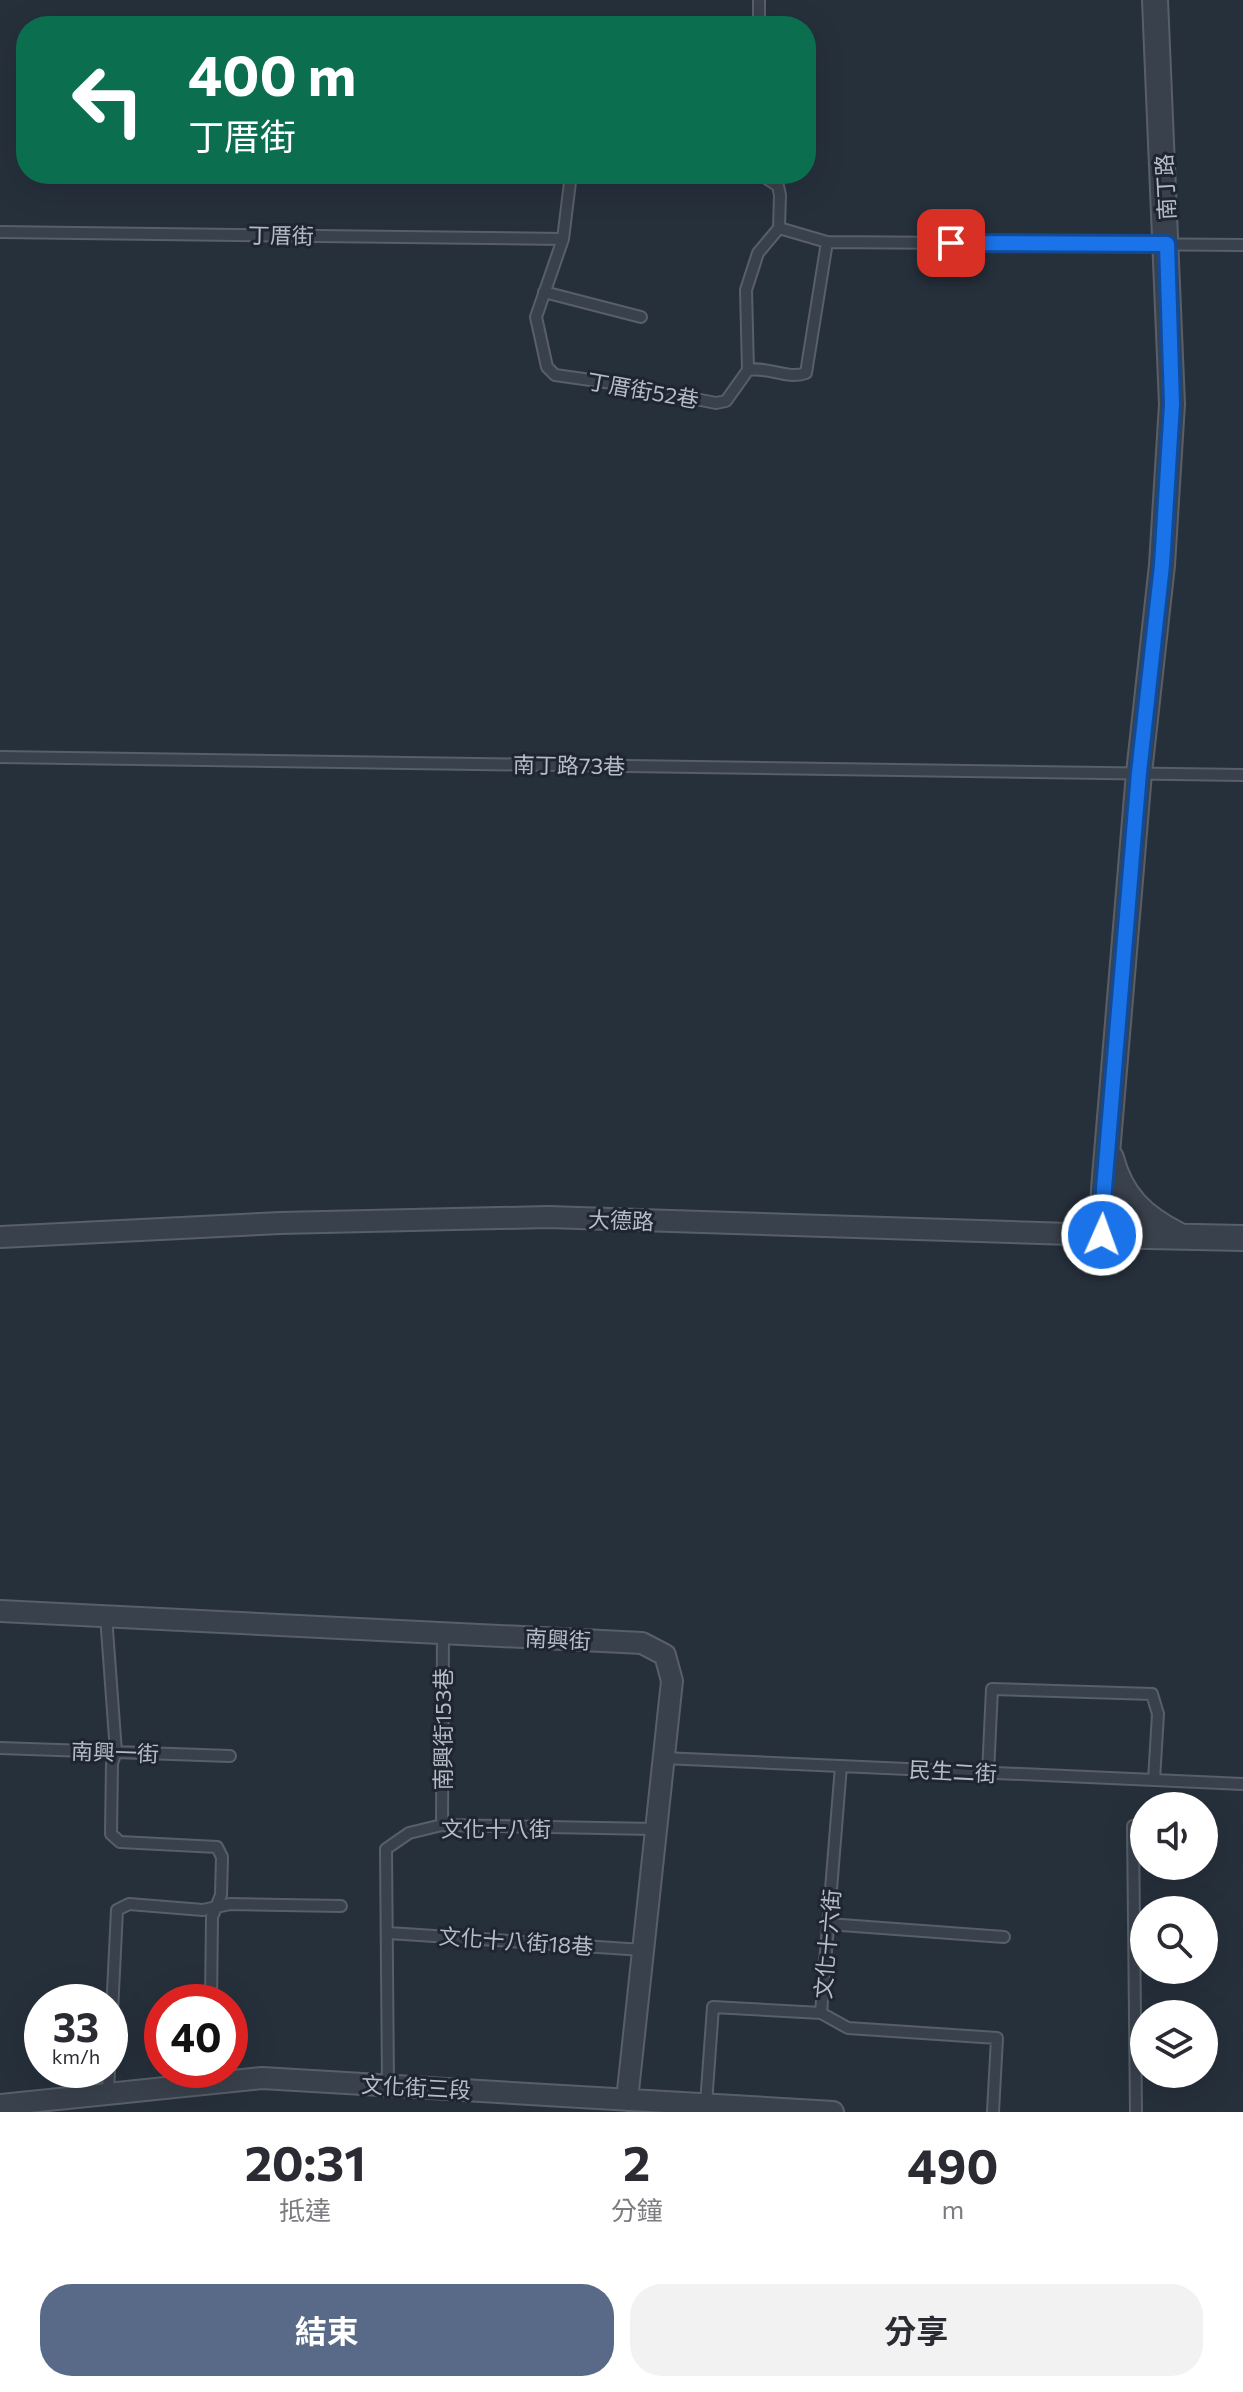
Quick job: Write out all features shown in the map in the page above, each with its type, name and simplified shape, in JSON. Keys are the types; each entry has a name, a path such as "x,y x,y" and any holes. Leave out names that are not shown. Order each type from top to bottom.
{"street":[{"name":"南丁路","path":"1102,1235 1139,773 1162,565 1172,404 1155,0"},
{"path":"1108,1143 1115,1175 1130,1202 1159,1226 1180,1237"},
{"name":"大德路","path":"0,1237 280,1223 548,1217 1243,1238"},
{"name":"南興街","path":"0,1611 642,1643 665,1655 672,1681 629,2106"},
{"name":"文化街三段","path":"248,2077 388,2085 629,2106 706,2104 833,2112"},
{"name":"文化街三段","path":"0,2105 144,2087"}],"lane":[{"name":"丁厝街52巷","path":"570,184 563,239 536,317 547,367 555,375 716,403 726,401 748,370"},
{"path":"775,184 780,195 779,228 758,253 746,290 748,370 758,368 796,376 806,373 827,242"},
{"path":"779,228 827,242 1243,245"},
{"name":"丁厝街","path":"0,232 563,239"},
{"path":"544,292 641,317"},
{"name":"南丁路73巷","path":"0,757 1243,775"},
{"path":"106,1616 116,1752 112,1763 111,1834 120,1842 217,1847 222,1857 221,1895 212,1917 211,1984"},
{"name":"南興街153巷","path":"442,1825 443,1633"},
{"path":"988,1773 992,1689 1152,1694 1158,1714 1154,1780"},
{"name":"南興一街","path":"0,1748 230,1756"},
{"name":"民生二街","path":"663,1758 1243,1784"},
{"name":"文化十六街","path":"706,2104 713,2007 821,2013 841,1766"},
{"name":"文化十八街","path":"388,2085 386,1849 409,1833 442,1825 655,1829"},
{"path":"1134,1880 1136,2112"},
{"path":"113,1984 117,1910 129,1904 203,1910 230,1904 341,1906"},
{"path":"828,1924 1004,1937"},
{"name":"文化十八街18巷","path":"389,1933 643,1950"},
{"path":"821,2013 848,2028 997,2038 993,2112"},
{"path":"108,2088 108,2093"}],"route":[{"path":"951,243 1167,244 1172,404 1162,565 1139,773 1102,1235"}]}
